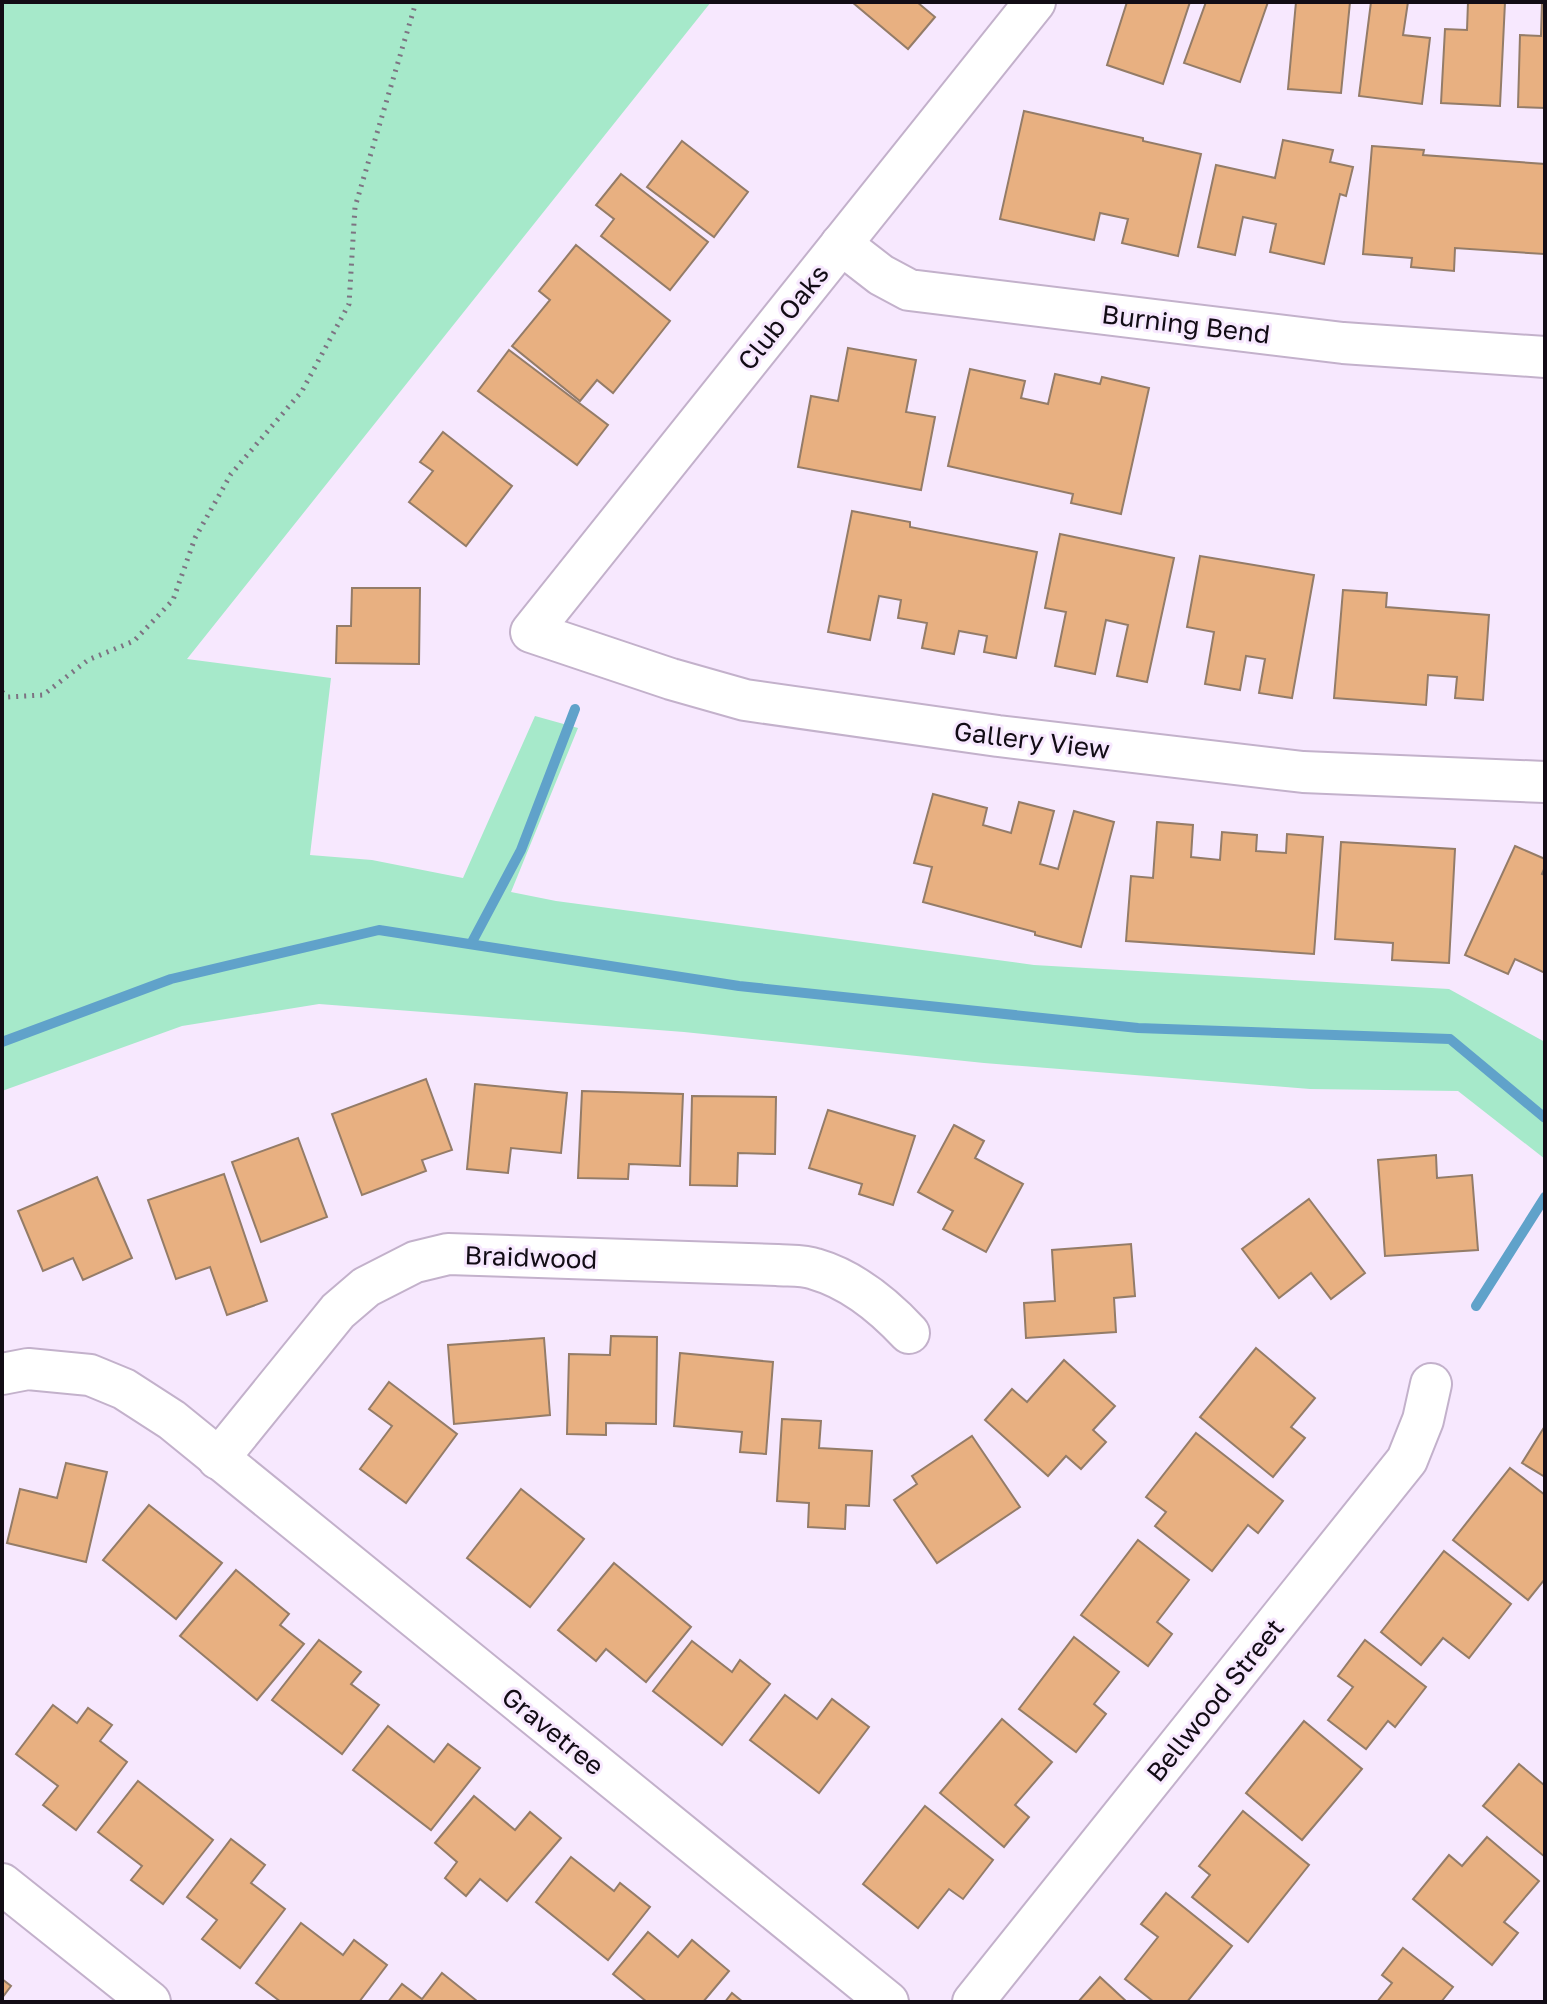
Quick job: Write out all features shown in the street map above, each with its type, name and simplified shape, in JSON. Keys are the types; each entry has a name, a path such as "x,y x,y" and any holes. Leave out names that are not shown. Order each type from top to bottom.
{"street":[{"name":"Club Oaks","path":"531,632 1035,2"},
{"name":"Burning Bend","path":"841,244 881,275 909,290 1343,343 1545,357"},
{"name":"Gallery View","path":"531,632 745,700 998,736 1303,772 1545,782"},
{"name":"Braidwood","path":"218,1459 338,1311 366,1287 415,1262 448,1254 813,1268 852,1284 890,1312 909,1333"},
{"name":"Gravetree","path":"2,1374 28,1369 90,1375 124,1389 172,1420 888,2002"},
{"name":"Bellwood Street","path":"973,2002 1407,1460 1423,1420 1431,1384"},
{"path":"2,1884 150,2002"}],"path":[{"path":"2,692 8,697 43,695 88,660 134,641 173,600 195,538 231,474 302,391 349,304 355,207 416,2"}],"green space":[{"path":"2,2 711,2 187,659 331,678 310,855 372,860 463,878 535,716 578,728 511,892 556,901 1034,965 1449,989 1545,1042 1545,1159 1458,1091 1310,1089 984,1063 684,1032 319,1004 182,1026 2,1091"}],"building":[{"path":"852,2 917,2 935,17 908,49"},
{"path":"1127,2 1190,2 1163,84 1107,65"},
{"path":"1206,2 1268,2 1240,82 1184,63"},
{"path":"1296,2 1350,2 1341,93 1288,89"},
{"path":"1371,2 1408,2 1403,35 1430,38 1422,104 1359,96"},
{"path":"1468,2 1505,2 1500,106 1441,103 1445,29 1467,30"},
{"path":"1542,2 1545,2 1545,108 1518,107 1520,35 1541,36"},
{"path":"1024,111 1201,154 1178,256 1122,243 1128,219 1100,213 1094,240 1000,219"},
{"path":"1283,140 1333,150 1330,162 1353,167 1346,196 1340,194 1324,264 1270,252 1276,224 1243,217 1235,255 1198,247 1216,165 1275,178"},
{"path":"682,141 748,192 714,237 647,187"},
{"path":"1372,146 1424,150 1423,155 1545,164 1544,254 1455,248 1454,271 1411,267 1412,258 1363,254"},
{"path":"621,174 708,242 670,290 601,236 614,219 596,205"},
{"path":"576,245 670,321 613,393 597,380 580,401 512,346 550,300 539,291"},
{"path":"848,348 916,360 906,412 935,417 921,490 798,467 811,396 838,401"},
{"path":"509,350 608,425 577,465 478,391"},
{"path":"970,369 1025,381 1021,398 1048,404 1055,374 1100,384 1102,377 1149,388 1121,514 1071,503 1073,494 948,466"},
{"path":"443,432 512,486 466,546 409,502 433,471 420,462"},
{"path":"852,511 910,522 910,527 1037,552 1016,658 984,652 987,636 959,631 954,654 922,648 927,623 898,618 901,600 879,596 870,640 828,632"},
{"path":"1060,534 1174,558 1147,682 1117,676 1128,625 1106,620 1095,674 1055,666 1066,612 1045,608"},
{"path":"1200,556 1314,575 1292,698 1259,693 1265,659 1246,656 1240,690 1205,684 1214,632 1187,627"},
{"path":"352,588 420,588 419,664 336,663 337,626 351,626"},
{"path":"1343,590 1387,593 1386,607 1489,615 1483,700 1455,698 1457,677 1428,675 1426,705 1334,698"},
{"path":"933,794 987,808 983,825 1011,833 1019,802 1054,811 1040,864 1058,869 1074,811 1114,822 1081,947 923,902 932,867 914,863"},
{"path":"1157,822 1193,825 1191,857 1220,860 1222,832 1257,835 1256,851 1286,853 1287,834 1323,837 1314,954 1126,941 1131,876 1153,878"},
{"path":"1341,842 1455,849 1449,963 1392,960 1393,943 1335,939"},
{"path":"1515,846 1545,859 1542,874 1545,875 1545,973 1515,959 1508,974 1465,955"},
{"path":"426,1079 452,1150 422,1160 426,1171 362,1195 332,1114"},
{"path":"475,1084 567,1093 561,1153 511,1148 508,1173 467,1169"},
{"path":"582,1091 683,1094 680,1166 629,1164 628,1179 578,1178"},
{"path":"692,1096 776,1097 775,1154 738,1153 737,1186 690,1185"},
{"path":"828,1110 915,1136 893,1205 859,1194 862,1184 809,1168"},
{"path":"954,1125 984,1141 975,1158 1023,1184 986,1252 943,1229 953,1211 918,1192"},
{"path":"298,1138 327,1217 261,1242 232,1162"},
{"path":"1436,1155 1437,1178 1472,1175 1478,1250 1385,1256 1378,1160"},
{"path":"224,1174 267,1301 227,1315 210,1267 176,1279 148,1200"},
{"path":"97,1177 132,1258 83,1280 73,1258 43,1271 18,1211"},
{"path":"1309,1199 1365,1273 1331,1299 1311,1273 1279,1298 1242,1249"},
{"path":"1131,1244 1135,1296 1114,1298 1116,1332 1026,1338 1024,1303 1055,1301 1052,1250"},
{"path":"611,1336 657,1337 656,1424 606,1423 606,1435 567,1434 569,1354 610,1355"},
{"path":"544,1338 550,1415 454,1424 448,1345"},
{"path":"1256,1348 1315,1398 1291,1427 1305,1438 1273,1477 1200,1417"},
{"path":"680,1353 773,1362 766,1454 740,1452 742,1432 674,1426"},
{"path":"1064,1360 1115,1406 1093,1430 1106,1442 1081,1469 1066,1456 1048,1476 985,1420 1012,1389 1027,1402"},
{"path":"389,1382 457,1434 406,1503 360,1469 392,1426 369,1409"},
{"path":"782,1419 821,1421 819,1448 872,1451 869,1506 846,1505 845,1529 808,1527 809,1503 777,1501"},
{"path":"1543,1429 1545,1431 1545,1477 1522,1463"},
{"path":"1196,1433 1283,1501 1258,1533 1248,1525 1212,1571 1155,1526 1166,1512 1146,1497"},
{"path":"972,1436 1020,1507 937,1563 894,1500 917,1484 912,1476"},
{"path":"66,1463 107,1472 86,1562 7,1543 20,1489 57,1498"},
{"path":"1510,1468 1545,1495 1545,1579 1528,1600 1453,1540"},
{"path":"521,1489 584,1539 530,1607 467,1558"},
{"path":"149,1505 222,1563 176,1619 103,1560"},
{"path":"1138,1540 1189,1580 1157,1622 1172,1634 1148,1666 1081,1615"},
{"path":"1444,1551 1511,1604 1469,1658 1443,1638 1421,1665 1381,1632"},
{"path":"614,1563 691,1627 646,1682 606,1649 596,1661 558,1630"},
{"path":"236,1570 289,1614 280,1625 304,1644 257,1700 180,1636"},
{"path":"1074,1637 1119,1672 1094,1704 1106,1714 1076,1752 1019,1709"},
{"path":"319,1640 361,1672 351,1684 379,1705 342,1754 272,1700"},
{"path":"1365,1640 1426,1687 1395,1727 1388,1721 1366,1749 1328,1720 1353,1687 1338,1676"},
{"path":"692,1641 732,1672 740,1660 770,1684 722,1745 653,1691"},
{"path":"785,1695 817,1719 832,1699 869,1727 819,1793 750,1740"},
{"path":"53,1705 77,1723 88,1708 112,1725 100,1741 127,1762 76,1830 43,1805 58,1786 16,1754"},
{"path":"1002,1719 1052,1762 1015,1805 1029,1817 1004,1847 940,1793"},
{"path":"1304,1721 1362,1769 1302,1840 1246,1793"},
{"path":"388,1726 434,1762 448,1744 480,1768 431,1830 353,1770"},
{"path":"1519,1764 1545,1784 1545,1857 1483,1806"},
{"path":"138,1781 213,1840 163,1904 131,1880 142,1866 98,1832"},
{"path":"474,1796 515,1830 530,1812 561,1838 507,1901 480,1879 466,1896 445,1878 457,1862 435,1843"},
{"path":"925,1806 993,1860 963,1899 949,1889 918,1928 863,1884"},
{"path":"1243,1811 1309,1865 1248,1942 1192,1897 1210,1875 1199,1866"},
{"path":"1487,1837 1539,1881 1504,1922 1518,1933 1492,1965 1413,1899 1449,1855 1462,1866"},
{"path":"231,1839 265,1865 251,1883 285,1909 240,1968 202,1939 217,1920 187,1897"},
{"path":"571,1857 614,1891 620,1883 650,1907 608,1960 536,1902"},
{"path":"1166,1893 1232,1946 1187,2002 1154,2002 1125,1979 1158,1937 1141,1924"},
{"path":"301,1923 343,1955 354,1940 387,1965 359,2002 281,2002 256,1983"},
{"path":"648,1932 678,1957 692,1940 729,1971 703,2002 647,2002 613,1974"},
{"path":"1403,1948 1453,1987 1441,2002 1377,2002 1392,1983 1382,1975"},
{"path":"442,1973 477,2001 388,2002 402,1984 422,1999"},
{"path":"1100,1977 1127,2002 1078,2002"},
{"path":"2,1979 11,1986 2,1998"},
{"path":"732,1993 743,2002 725,2002"}],"waterway":[{"path":"471,944 521,850 575,709"},
{"path":"2,1042 171,979 379,930 739,986 1138,1028 1450,1039 1545,1118"},
{"path":"1476,1306 1545,1197"}]}
